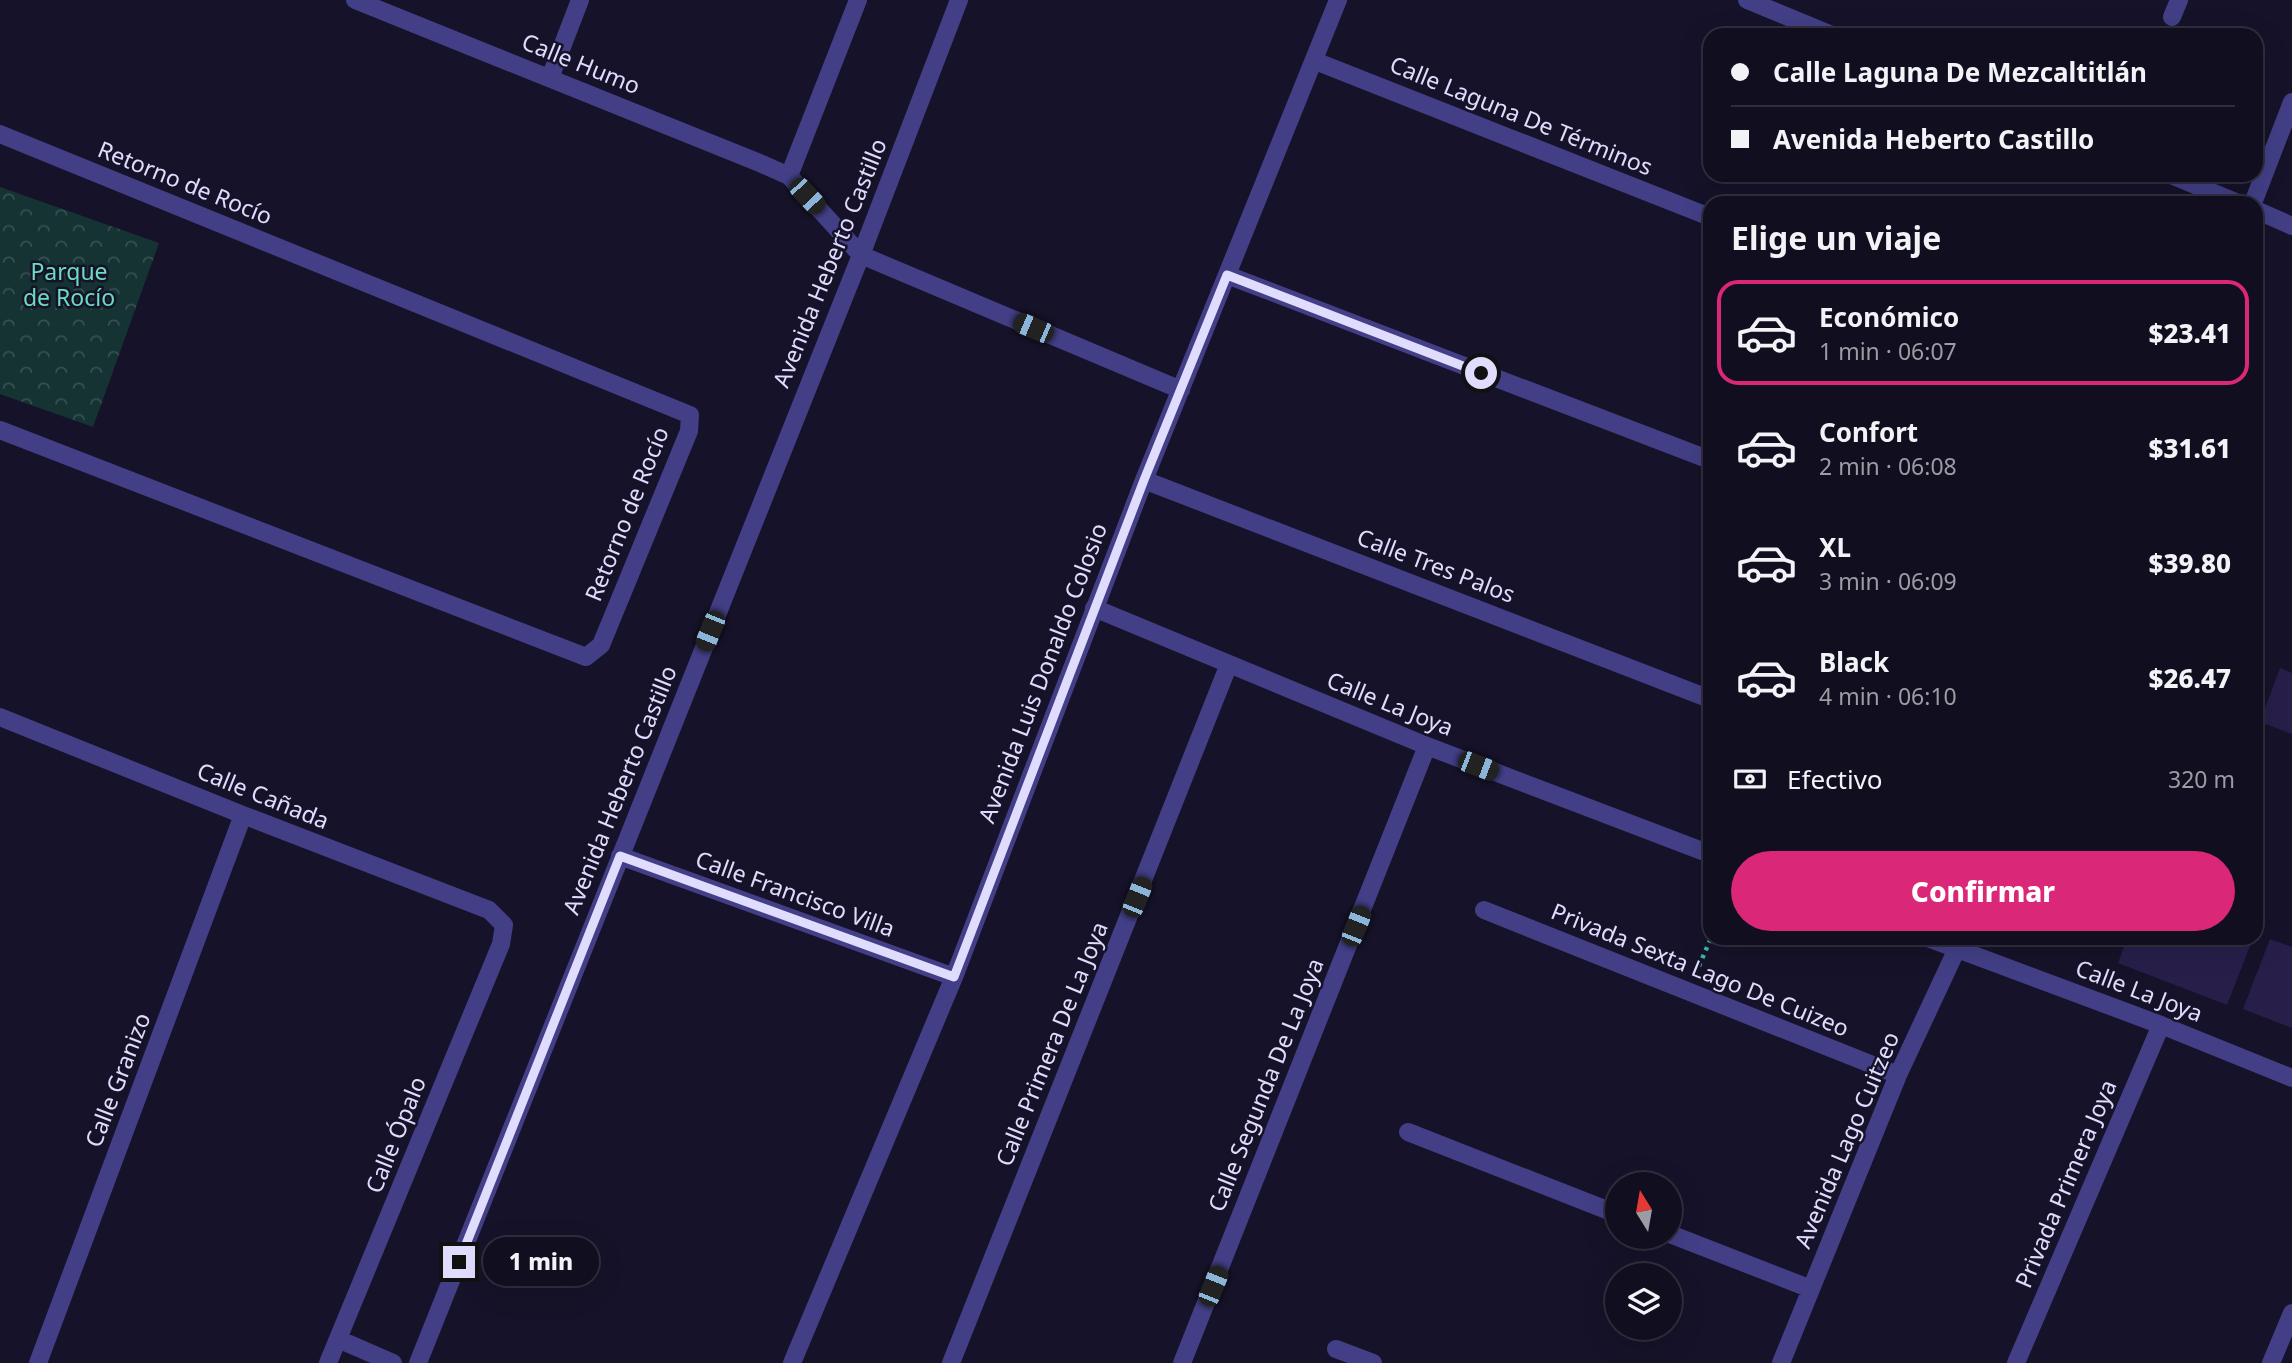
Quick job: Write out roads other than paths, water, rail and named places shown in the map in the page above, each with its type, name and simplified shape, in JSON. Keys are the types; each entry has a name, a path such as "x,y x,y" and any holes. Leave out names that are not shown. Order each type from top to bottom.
{"street":[{"name":"Calle Humo","path":"355,0 789,176"},
{"path":"550,78 580,0"},
{"path":"858,0 789,176 860,255 1181,390"},
{"name":"Avenida Heberto Castillo","path":"418,1363 959,0"},
{"name":"Avenida Luis Donaldo Colosio","path":"792,1363 954,977 1144,480 1339,0"},
{"path":"1747,0 1815,28"},
{"name":"Calle Laguna De Términos","path":"1315,61 1703,214"},
{"path":"2263,177 2292,102"},
{"name":"Retorno de Rocío","path":"0,134 690,415 689,430 601,645 586,657 0,430"},
{"path":"2188,182 2221,196"},
{"path":"2263,213 2292,226"},
{"path":"1227,275 1703,457"},
{"name":"Calle Tres Palos","path":"1144,480 1703,696"},
{"name":"Calle La Joya","path":"1094,608 1427,746 1703,851"},
{"name":"Calle Primera De La Joya","path":"951,1363 1229,664"},
{"name":"Calle Cañada","path":"0,717 489,910 504,925"},
{"name":"Calle Segunda De La Joya","path":"1182,1363 1427,746"},
{"name":"Calle Granizo","path":"38,1363 243,815"},
{"name":"Calle Francisco Villa","path":"620,856 954,977"},
{"name":"Privada Sexta Lago De Cuizeo","path":"1484,910 1898,1076"},
{"name":"Calle Ópalo","path":"328,1363 501,944 504,925"},
{"name":"Avenida Lago Cuitzeo","path":"1781,1363 1898,1076 1960,945"},
{"name":"Calle La Joya","path":"1963,945 2292,1078"},
{"name":"Privada Primera Joya","path":"2016,1363 2161,1024"},
{"path":"1408,1132 1605,1209"},
{"path":"1682,1239 1811,1289"},
{"path":"2271,1363 2292,1313"},
{"path":"338,1339 393,1363"},
{"path":"1336,1349 1373,1363"}],"park label":[{"name":"Parque de Rocío","path":"69,285"}]}
